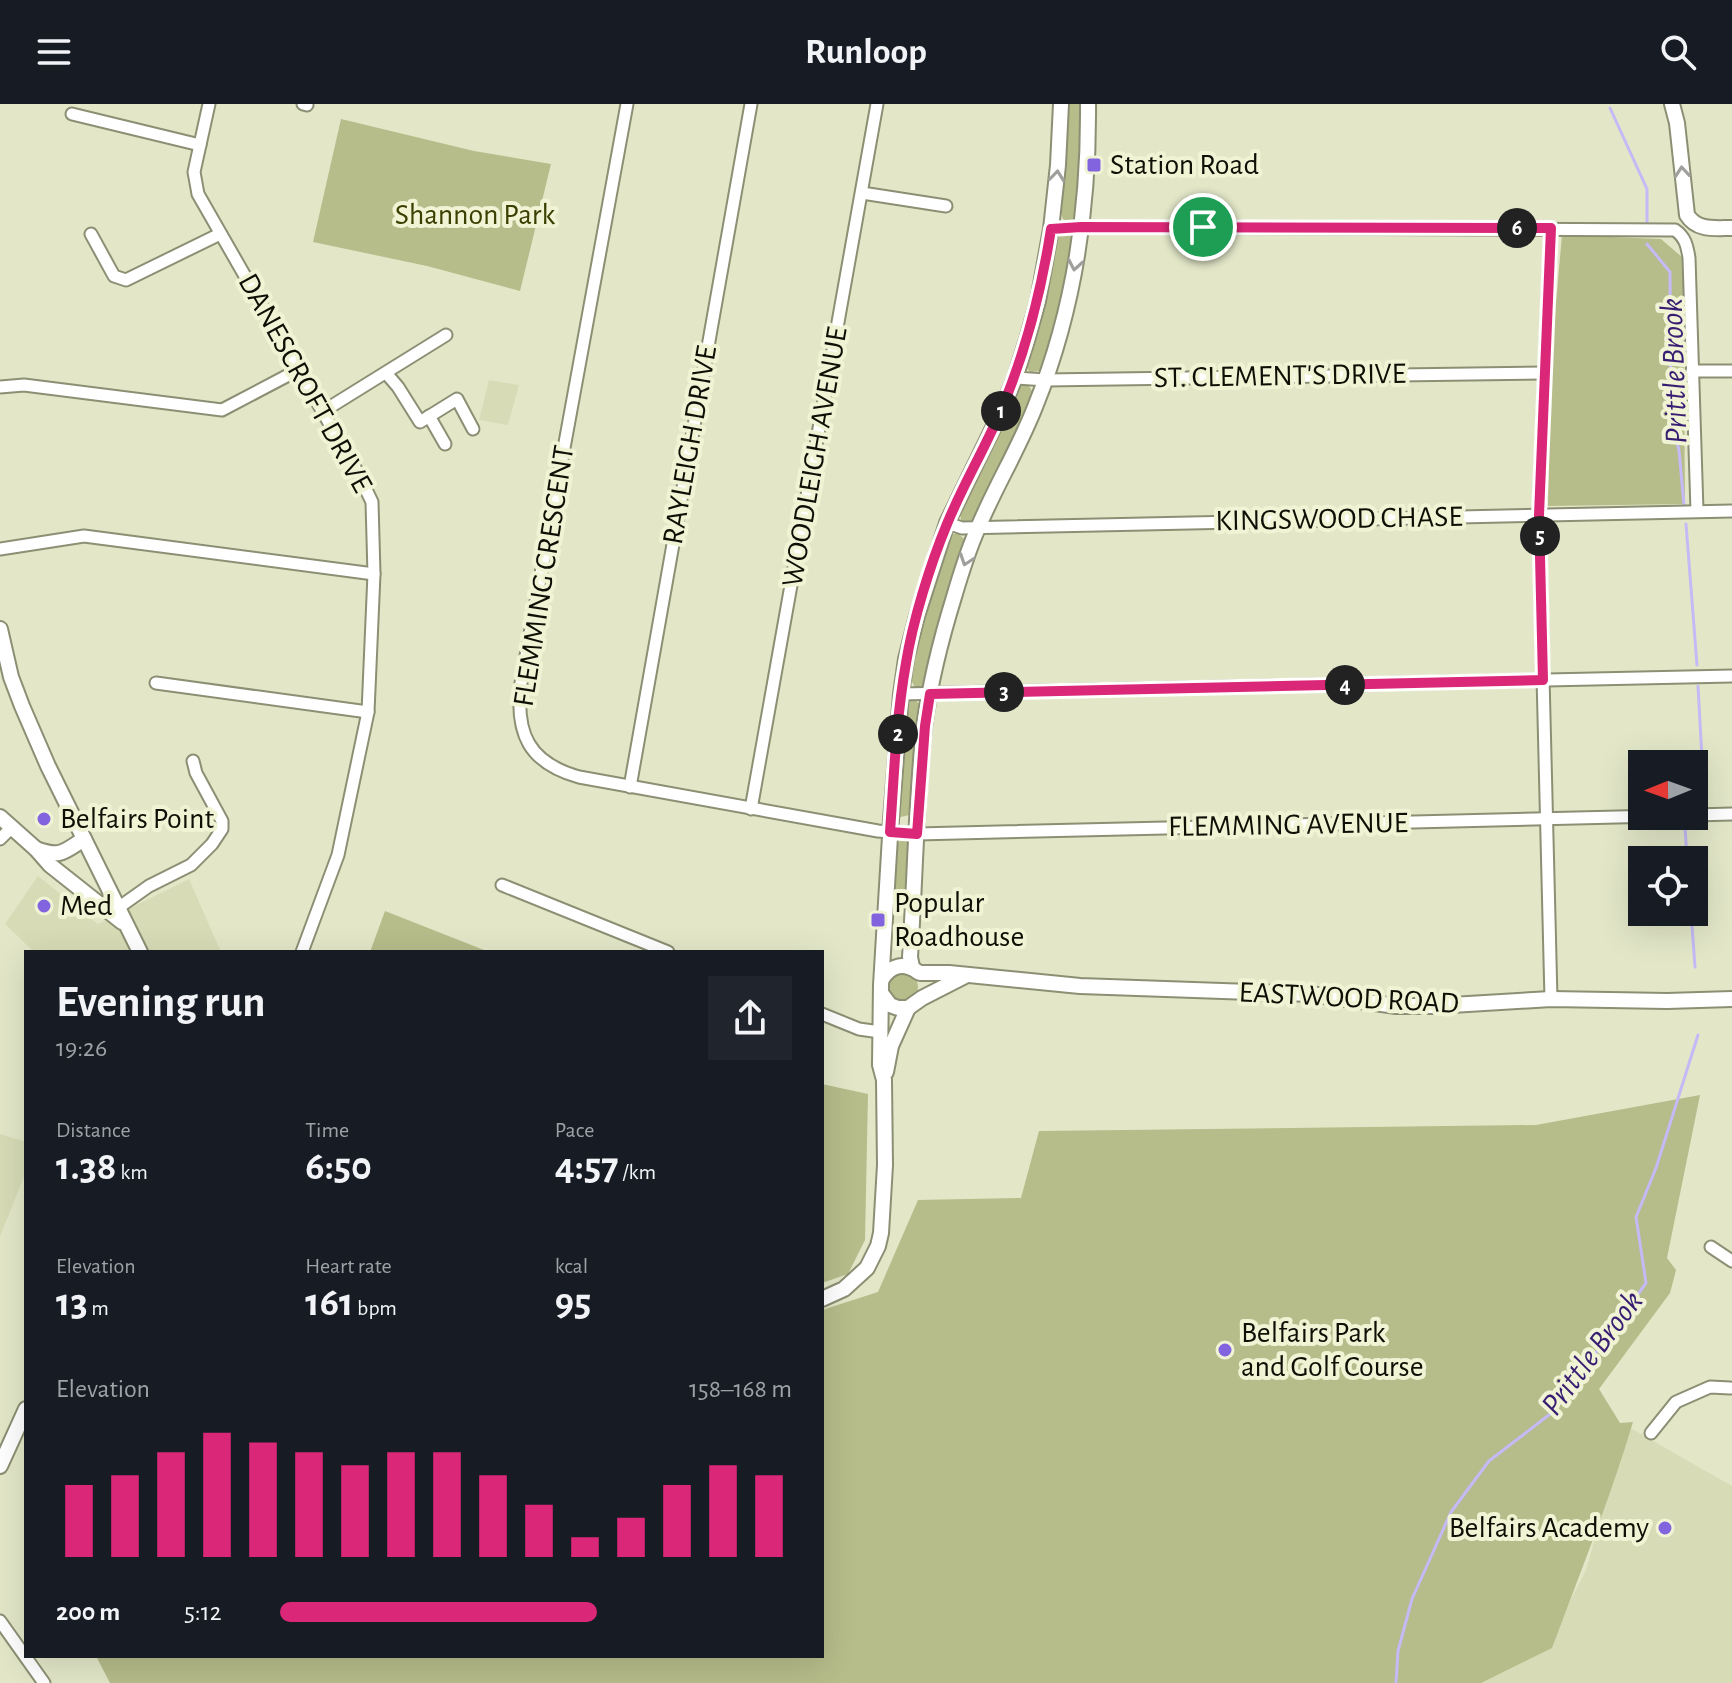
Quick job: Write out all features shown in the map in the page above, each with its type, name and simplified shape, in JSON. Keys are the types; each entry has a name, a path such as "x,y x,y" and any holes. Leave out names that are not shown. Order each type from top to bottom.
{"street":[{"name":"DANESCROFT DRIVE","path":"209,104 194,172 198,194 372,502 374,574 368,712 338,855 303,950"},
{"name":"FLEMMING CRESCENT","path":"627,104 518,707 529,744 542,760 559,772 751,809 917,834"},
{"name":"RAYLEIGH DRIVE","path":"630,787 751,104"},
{"name":"WOODLEIGH AVENUE","path":"751,809 877,104"},
{"path":"884,1080 880,1065 880,1032 890,832 906,659 947,523 1015,378 1038,301 1051,229 1061,104"},
{"path":"922,998 924,980 910,957 925,726 930,694 950,609 978,527 1046,380 1068,304 1081,227 1088,104"},
{"path":"1672,104 1677,123 1687,215 1698,226 1732,228"},
{"path":"72,114 200,145"},
{"path":"862,193 946,206"},
{"path":"1551,228 1539,515 1551,999"},
{"path":"1051,229 1675,230 1682,235 1687,246 1697,511"},
{"path":"91,234 114,276 126,280 220,234"},
{"path":"322,412 446,335"},
{"path":"0,387 24,385 222,410 298,370"},
{"path":"1692,371 1732,371"},
{"path":"386,373 420,422 457,399 473,429"},
{"name":"ST. CLEMENT'S DRIVE","path":"1015,378 1545,373"},
{"path":"429,416 445,444"},
{"name":"KINGSWOOD CHASE","path":"947,523 962,528 1732,511"},
{"path":"0,549 84,536 374,574"},
{"path":"0,629 11,677 22,706 139,950"},
{"path":"901,694 1732,676"},
{"path":"156,683 368,712"},
{"path":"118,908 149,886 191,865 222,829 222,821 196,773 193,761"},
{"path":"1708,815 1732,814"},
{"name":"FLEMMING AVENUE","path":"917,834 1628,817"},
{"path":"0,839 6,822 50,865 128,927"},
{"path":"36,849 52,855 65,853 84,839"},
{"path":"60,854 60,873"},
{"path":"87,894 105,882"},
{"path":"502,885 663,950"},
{"path":"908,1008 890,1005 882,986 886,973 895,966 903,965 916,970"},
{"name":"EASTWOOD ROAD","path":"916,970 1080,986 1310,994 1396,1006 1551,999 1732,999"},
{"path":"824,1298 844,1289 858,1277 878,1246 885,1165 884,1080 896,1032 908,1008 966,976"},
{"path":"824,1015 859,1029 880,1032"},
{"path":"1711,1247 1732,1261"},
{"path":"1651,1433 1676,1402 1710,1387 1731,1387"},
{"path":"0,1466 24,1413"},
{"path":"0,1621 24,1655"},
{"path":"26,1658 44,1683"}],"shaded area":[{"path":"489,380 519,385 508,425 479,420"},
{"path":"38,876 98,924 189,879 220,950 32,950 5,924"},
{"path":"0,1134 24,1141 24,1177 0,1236"},
{"name":"Belfairs Academy","path":"1627,1426 1732,1486 1732,1683 1408,1683 1552,1636 1586,1570"}],"green space":[{"path":"1068,104 1082,104 1083,148 1077,216 1067,221 1063,219 1060,209"},
{"name":"Shannon Park","path":"341,119 474,151 551,164 520,291 427,266 313,242"},
{"path":"1061,234 1073,239 1065,286 1043,363 1039,371 1030,372 1026,367 1057,237"},
{"path":"1562,235 1661,239 1683,258 1685,504 1548,506 1550,372"},
{"path":"1019,385 1028,385 1033,394 1021,425 975,519 965,522 961,520 959,508"},
{"path":"958,533 965,540 964,545 925,684 915,687 909,677 924,615 950,535"},
{"path":"916,701 922,706 914,814 896,818 906,704"},
{"path":"900,841 910,843 909,906 891,905 895,846"},
{"path":"385,911 484,950 371,950"},
{"path":"903,972 914,976 918,987 914,998 903,1002 892,998 888,987 892,976"},
{"path":"824,1084 868,1094 865,1240 848,1274 824,1282"},
{"name":"Belfairs Park and Golf Course","path":"1700,1095 1667,1258 1676,1270 1670,1293 1599,1389 1620,1423 1633,1422 1594,1536 1552,1648 1481,1683 110,1683 97,1658 824,1658 824,1309 878,1292 918,1200 1021,1198 1039,1131 1536,1125"}],"waterway":[{"name":"Prittle Brook","path":"1610,108 1647,189 1647,222"},
{"name":"Prittle Brook","path":"1647,244 1670,272 1671,421 1679,450 1684,505"},
{"name":"Prittle Brook","path":"1686,524 1697,665"},
{"name":"Prittle Brook","path":"1698,686 1702,750"},
{"name":"Prittle Brook","path":"1685,830 1686,846"},
{"name":"Prittle Brook","path":"1692,926 1695,967"},
{"name":"Prittle Brook","path":"1396,1683 1398,1651 1412,1599 1451,1512 1489,1461 1554,1411 1646,1283 1636,1217 1656,1168 1698,1035"}],"place":[{"name":"Station Road","path":"1094,165"},
{"name":"Belfairs Point","path":"44,819"},
{"name":"Med","path":"44,906"},
{"name":"Popular Roadhouse","path":"878,920"},
{"name":"Belfairs Park and Golf Course","path":"1225,1350"},
{"name":"Belfairs Academy","path":"1665,1528"}],"route":[{"path":"1203,227 1551,228 1539,515 1543,680 930,694 917,834 890,832 901,694 917,616 947,523 1015,378 1038,301 1051,229 1203,227"}]}
